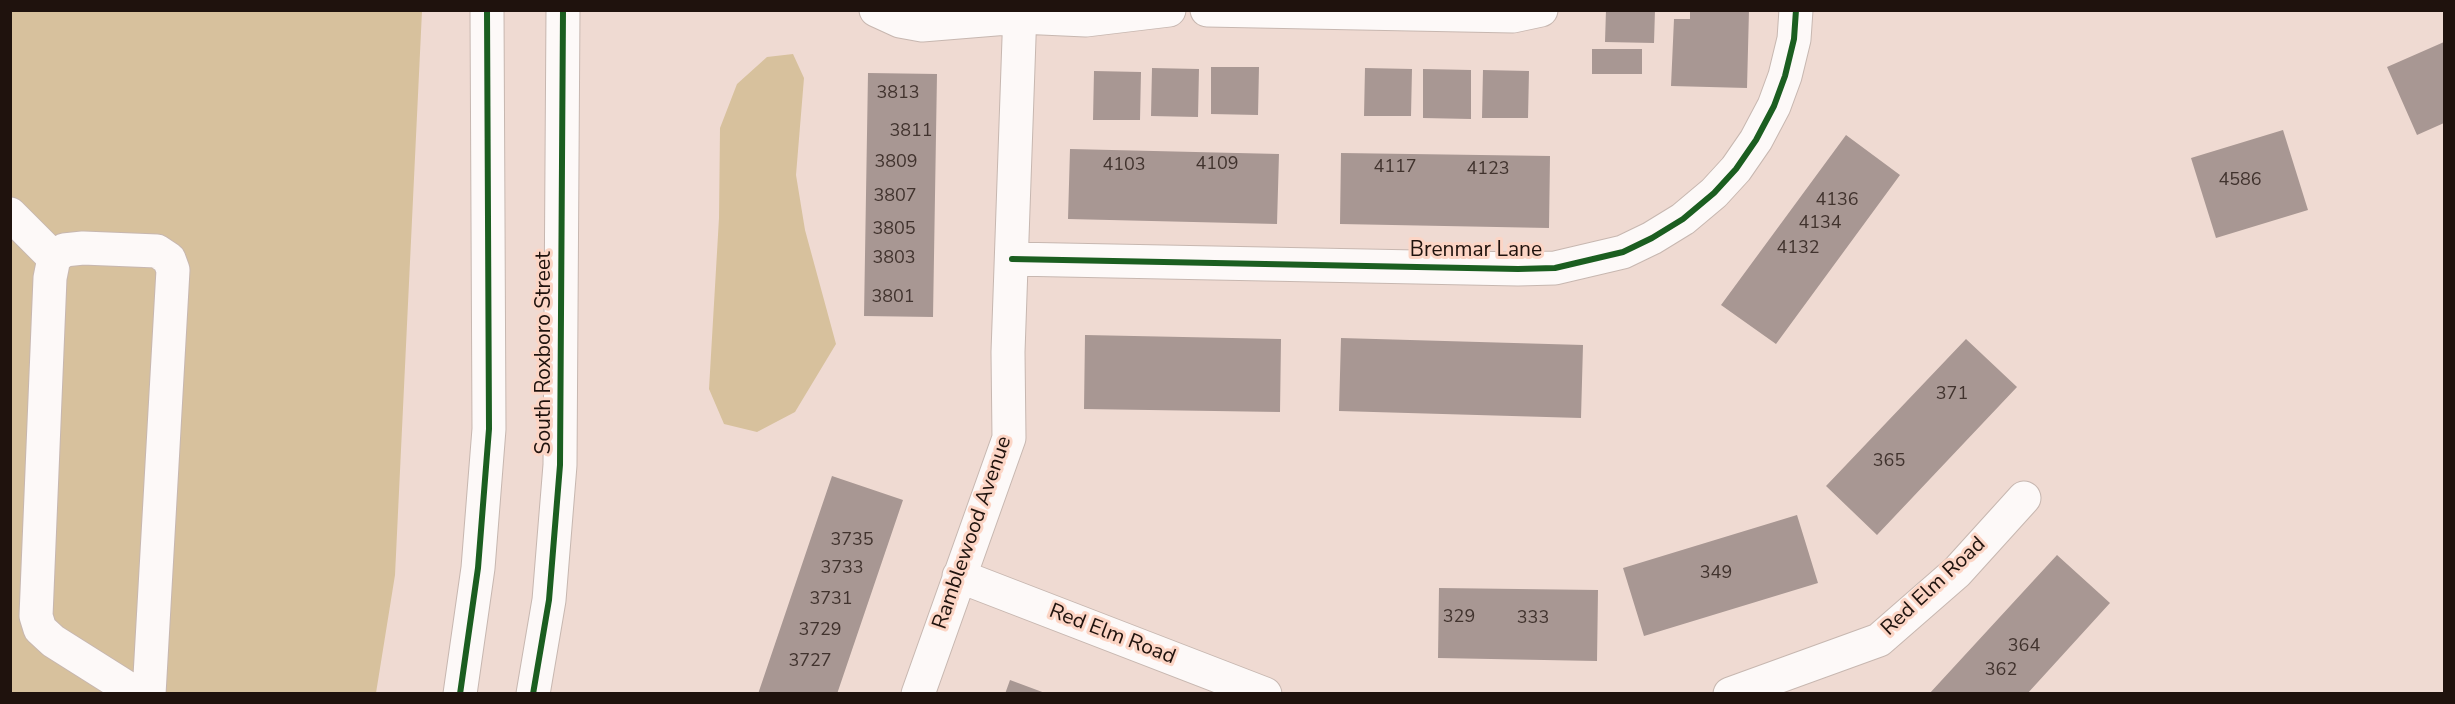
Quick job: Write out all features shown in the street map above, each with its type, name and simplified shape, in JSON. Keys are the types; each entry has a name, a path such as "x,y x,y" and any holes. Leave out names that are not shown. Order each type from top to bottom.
{"street":[{"path":"460,693 478,568 489,429 487,10"},
{"name":"South Roxboro Street","path":"533,693 549,600 561,465 563,10"},
{"path":"876,10 900,21 922,25 1020,14 1086,20 1169,10"},
{"path":"1207,10 1513,16 1541,10"},
{"name":"Brenmar Lane","path":"1012,259 1518,269 1555,268 1623,252 1683,219 1714,193 1736,169 1756,140 1782,86 1794,39 1796,10"},
{"name":"Ramblewood Avenue","path":"918,693 1009,438 1008,352 1020,14"},
{"path":"10,214 54,258"},
{"path":"137,693 53,641 40,629 36,616 50,278 54,258 64,250 83,248 157,251 170,259 173,270 149,693"},
{"name":"Red Elm Road","path":"1730,693 1879,640 1957,572 2024,498"},
{"name":"Red Elm Road","path":"959,576 1265,693"}],"shaded area":[{"path":"10,11 422,11 395,575 376,693 11,693"},
{"path":"793,54 804,78 796,175 805,230 836,344 795,412 757,432 724,424 709,389 719,218 720,128 737,84 767,57"}],"building":[{"path":"1606,10 1655,10 1654,43 1605,42"},
{"path":"1690,10 1749,10 1747,88 1671,86 1674,19 1690,19"},
{"path":"2444,42 2444,123 2417,135 2387,67"},
{"path":"1592,49 1642,49 1642,74 1592,74"},
{"path":"1211,67 1259,67 1258,115 1211,114"},
{"path":"1152,68 1199,69 1198,117 1151,116"},
{"path":"1365,68 1412,69 1411,116 1364,116"},
{"path":"1423,69 1471,70 1471,119 1423,118"},
{"path":"1483,70 1529,71 1528,118 1482,118"},
{"path":"1094,71 1141,72 1140,120 1093,120"},
{"path":"868,73 937,74 933,317 864,316"},
{"path":"2283,130 2308,210 2216,238 2191,158"},
{"path":"1846,135 1900,175 1776,344 1721,305"},
{"path":"1070,149 1279,154 1277,224 1068,219"},
{"path":"1341,153 1550,156 1549,228 1340,224"},
{"path":"1085,335 1281,339 1280,412 1084,409"},
{"path":"1341,338 1583,345 1581,418 1339,411"},
{"path":"1966,339 2017,387 1877,535 1826,486"},
{"path":"832,476 903,500 837,694 758,694"},
{"path":"1797,515 1818,583 1644,636 1623,568"},
{"path":"2057,555 2110,603 2027,694 1929,694"},
{"path":"1439,588 1598,590 1597,661 1438,658"},
{"path":"1010,680 1045,693 1045,694 1005,694"}],"cycle path":[{"path":"460,694 478,568 489,429 487,10"},
{"path":"533,694 549,600 560,465 563,10"},
{"path":"1012,259 1518,269 1555,268 1623,252 1683,219 1714,193 1736,169 1756,140 1774,106 1785,76 1794,39 1796,10"}]}
